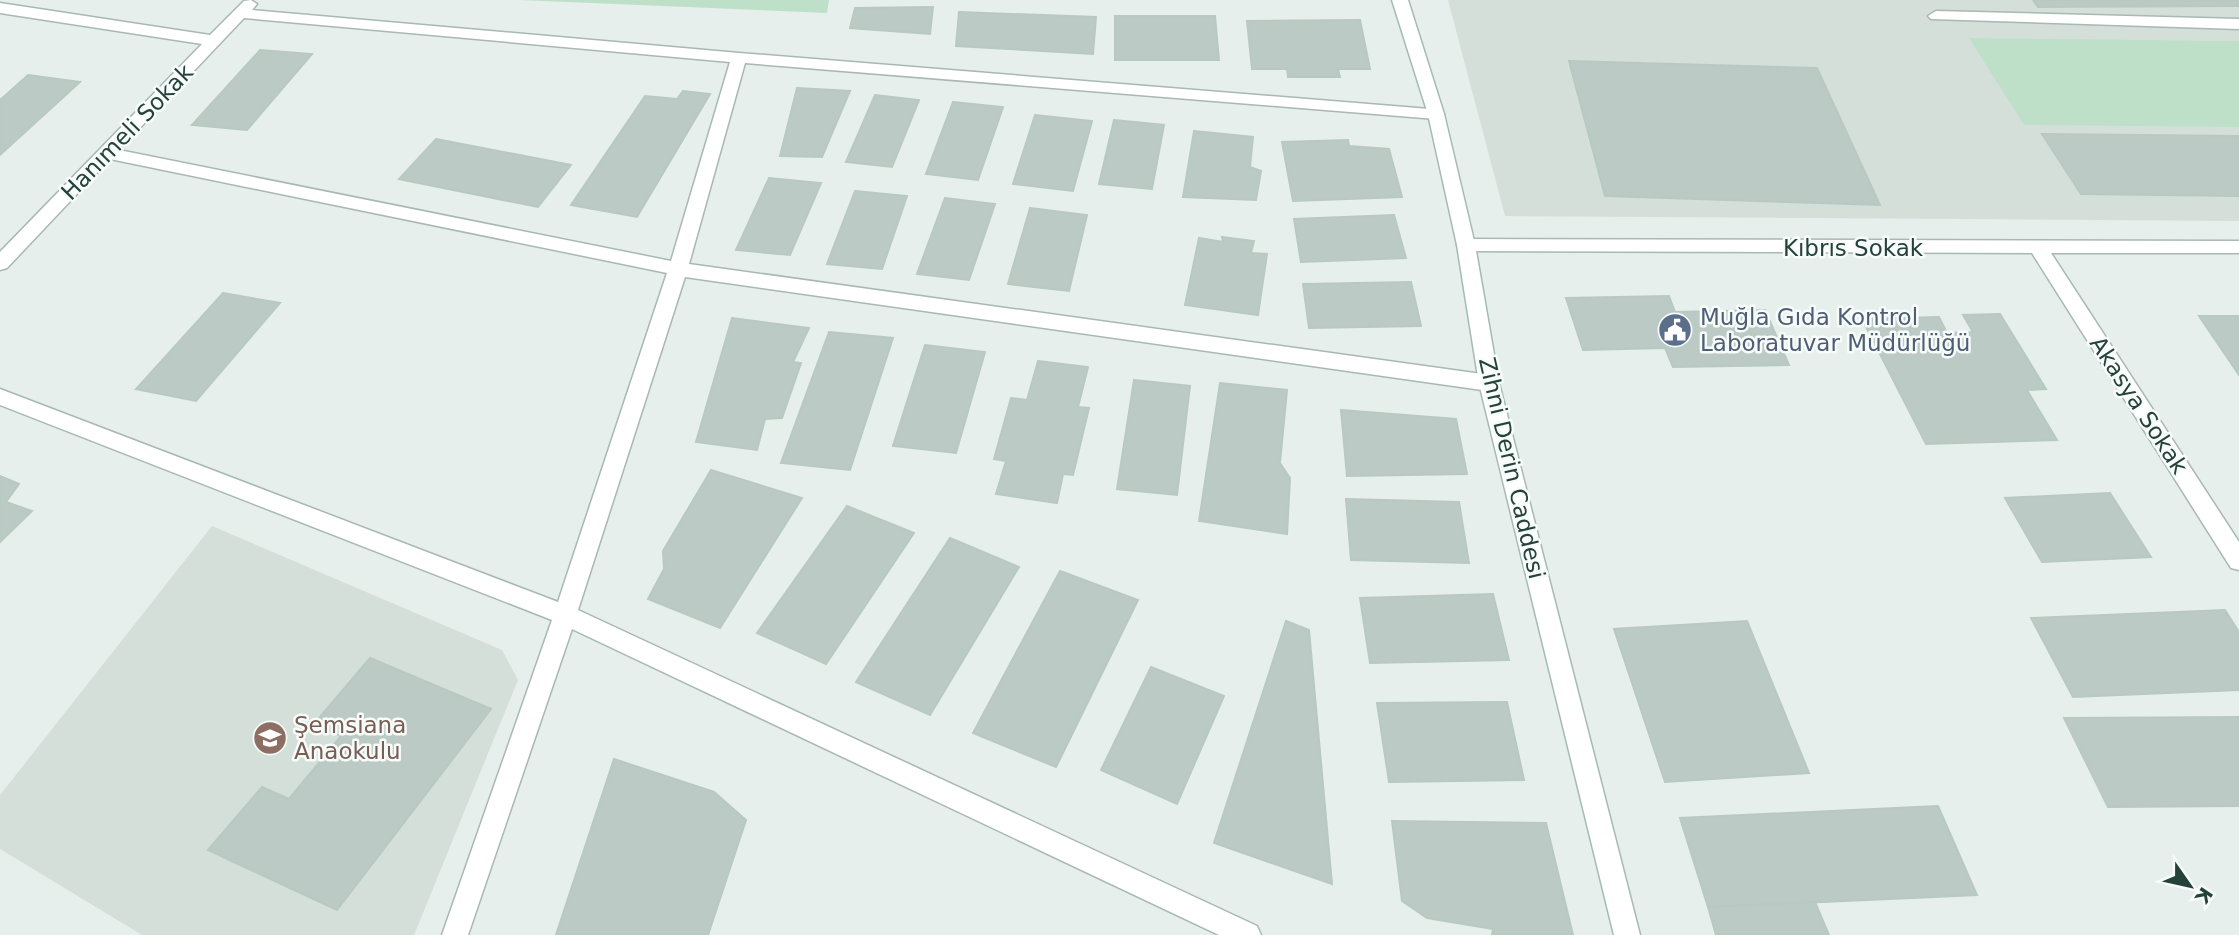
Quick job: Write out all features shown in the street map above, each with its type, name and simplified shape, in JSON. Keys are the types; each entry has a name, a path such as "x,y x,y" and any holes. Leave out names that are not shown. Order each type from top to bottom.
{"street":[{"name":"Hanımeli Sokak","path":"0,263 253,0"},
{"name":"Zihni Derin Caddesi","path":"1399,0 1436,114 1466,246 1489,383 1628,935"},
{"path":"0,8 216,41"},
{"path":"239,13 739,58 1436,114"},
{"path":"1936,16 2239,24"},
{"path":"455,935 565,615 678,269 739,58"},
{"path":"107,153 678,269 1489,383"},
{"name":"Kıbrıs Sokak","path":"1466,246 2039,249 2239,247"},
{"name":"Akasya Sokak","path":"2039,249 2239,561"},
{"path":"0,397 565,615 1248,935"}],"shaded area":[{"path":"1448,0 2239,0 2239,221 1505,216"},
{"name":"Şemsiana Anaokulu","path":"212,526 502,650 518,680 414,935 142,935 0,849 0,795"}],"green space":[{"path":"520,0 829,0 827,13"},
{"path":"1969,38 2239,41 2239,127 2024,125"}],"building":[{"path":"2033,0 2239,0 2239,6 2038,7"},
{"path":"933,7 930,34 850,28 855,8"},
{"path":"959,12 1096,17 1093,54 956,46"},
{"path":"1115,16 1215,16 1219,60 1115,60"},
{"path":"1360,20 1370,69 1338,69 1340,77 1288,77 1287,69 1252,69 1247,21"},
{"path":"260,50 312,54 247,130 192,125"},
{"path":"1569,61 1817,68 1880,205 1605,196"},
{"path":"28,75 80,82 0,155 0,100"},
{"path":"797,88 850,91 822,157 780,156"},
{"path":"683,91 710,94 637,217 571,205 645,96 677,99"},
{"path":"875,95 919,100 892,167 846,162"},
{"path":"953,102 1003,107 978,180 926,174"},
{"path":"1035,115 1092,121 1073,191 1013,184"},
{"path":"1114,120 1164,125 1152,189 1099,184"},
{"path":"1194,131 1253,137 1250,167 1261,171 1256,200 1183,197"},
{"path":"2042,134 2239,136 2239,196 2081,194"},
{"path":"436,139 571,165 538,207 399,179"},
{"path":"1348,140 1349,146 1389,149 1402,197 1293,201 1282,142"},
{"path":"769,178 821,183 790,255 736,250"},
{"path":"855,191 907,196 882,269 827,264"},
{"path":"945,198 995,204 969,280 917,274"},
{"path":"1030,208 1087,215 1069,291 1008,284"},
{"path":"1394,215 1406,258 1301,262 1294,219"},
{"path":"1222,237 1254,241 1251,253 1267,254 1258,315 1185,305 1199,238 1223,242"},
{"path":"1411,282 1421,326 1309,328 1303,284"},
{"path":"223,293 280,303 196,401 136,389"},
{"name":"Muğla Gıda Kontrol Laboratuvar Müdürlüğü","path":"1669,296 1675,312 1765,310 1789,365 1673,367 1665,348 1583,350 1566,298"},
{"path":"2000,314 2046,389 2027,390 2057,440 1926,444 1862,319 1939,317 1947,333 1973,332 1963,315"},
{"path":"2199,316 2239,316 2239,375"},
{"path":"732,318 809,328 793,362 801,363 782,418 765,419 757,450 696,442"},
{"path":"829,332 893,338 850,470 781,463"},
{"path":"925,345 985,352 956,453 893,446"},
{"path":"1038,361 1088,367 1078,407 1089,408 1073,475 1063,474 1057,503 996,494 1006,461 994,459 1011,398 1027,400"},
{"path":"1134,380 1190,386 1177,495 1117,489"},
{"path":"1220,383 1287,390 1280,463 1290,478 1287,534 1199,521"},
{"path":"1341,410 1456,419 1467,474 1347,476"},
{"path":"711,470 802,498 720,628 648,599 664,569 663,551"},
{"path":"0,476 19,484 6,502 32,511 0,542"},
{"path":"2110,493 2151,557 2042,562 2005,498"},
{"path":"1346,499 1459,502 1469,563 1351,560"},
{"path":"847,506 914,533 826,664 757,633"},
{"path":"950,538 1019,567 930,715 856,682"},
{"path":"1060,571 1138,600 1056,767 973,733"},
{"path":"1493,594 1509,660 1370,663 1360,598"},
{"path":"2225,610 2239,632 2239,690 2073,697 2031,618"},
{"path":"1286,621 1309,630 1332,884 1214,843"},
{"path":"1747,621 1809,773 1665,782 1614,629"},
{"path":"370,658 491,709 337,910 208,850 262,787 289,799 341,736 314,724"},
{"path":"1151,667 1224,696 1177,804 1101,770"},
{"path":"1507,702 1524,780 1389,782 1377,703"},
{"path":"2239,717 2239,806 2108,807 2064,718"},
{"path":"614,759 714,792 746,820 708,935 556,935"},
{"path":"1938,806 1977,895 1708,907 1680,818"},
{"path":"1392,821 1546,823 1573,935 1492,935 1493,929 1427,918 1402,901"},
{"path":"1815,902 1829,935 1716,935 1708,907"}],"place":[{"name":"Muğla Gıda Kontrol Laboratuvar Müdürlüğü","path":"1675,330"},
{"name":"Şemsiana Anaokulu","path":"270,738"}]}
